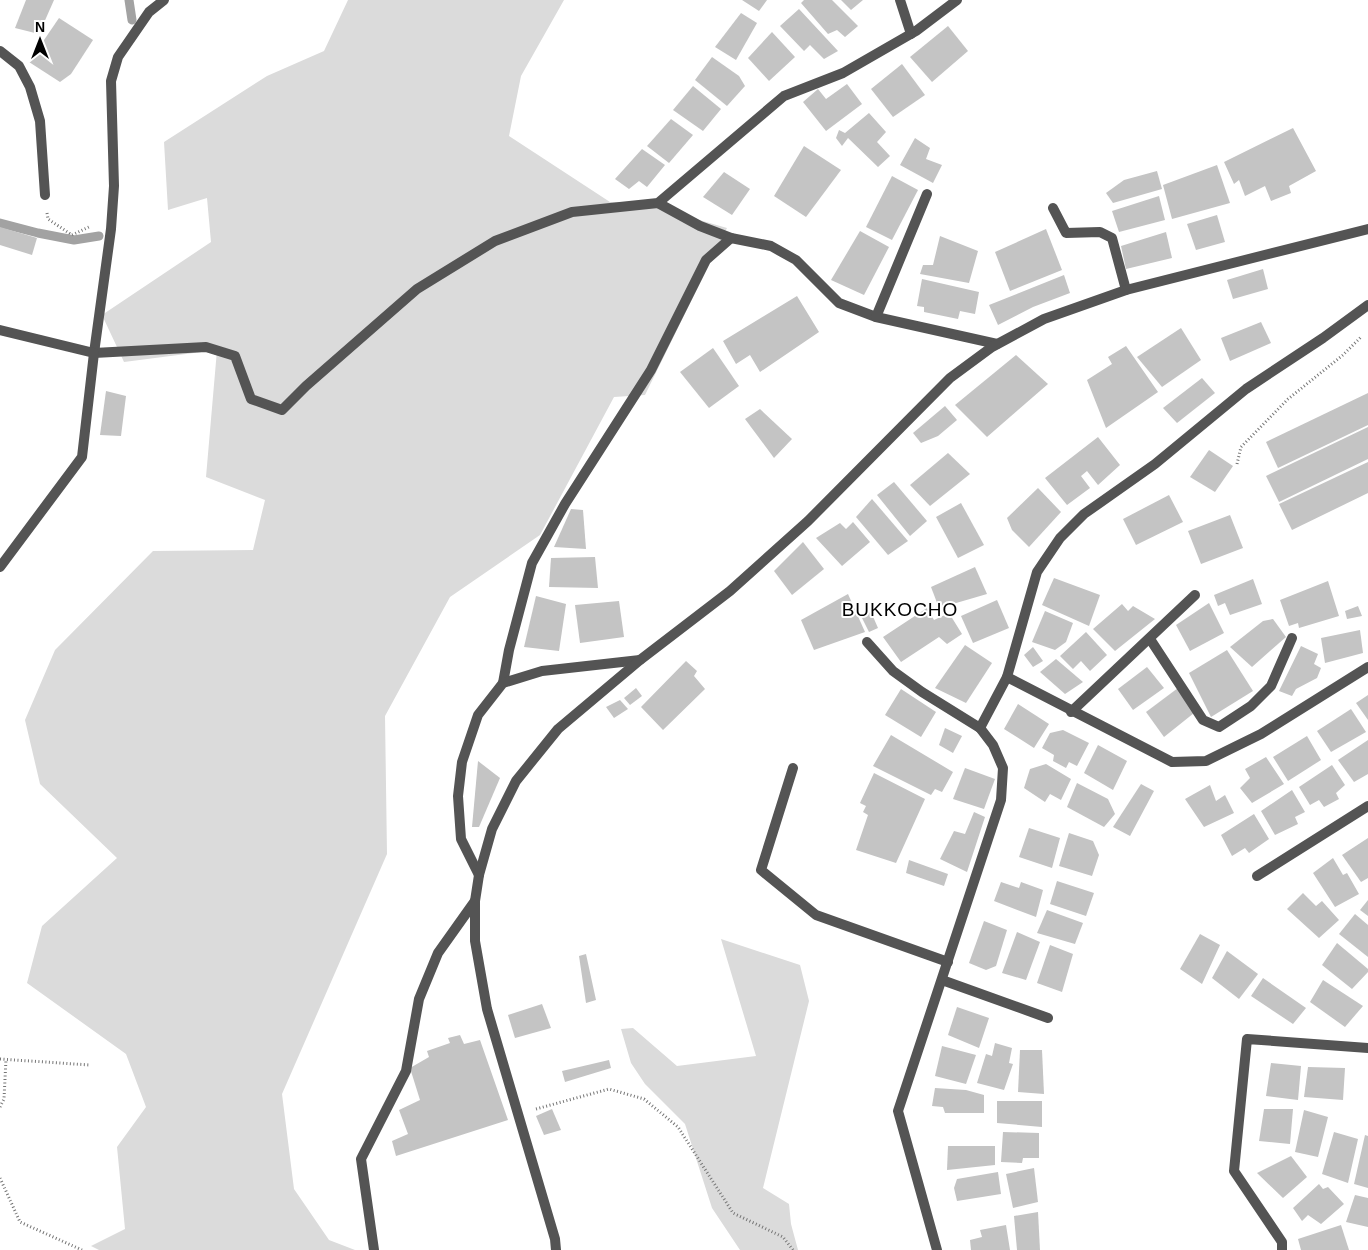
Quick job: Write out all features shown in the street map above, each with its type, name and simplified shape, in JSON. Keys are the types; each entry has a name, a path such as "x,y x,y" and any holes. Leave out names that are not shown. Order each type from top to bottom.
{"street":[{"path":"0,567 82,457 112,207 114,154 110,82 118,57 149,12 164,0"},
{"path":"900,0 911,34"},
{"path":"0,330 94,353 206,347 235,356 251,399 282,410 306,386 417,289 495,241 572,212 658,203 784,96 843,73 911,34 957,0"},
{"path":"0,51 19,66 30,87 40,121 44,152 45,195"},
{"path":"876,317 927,194"},
{"path":"658,203 700,226 731,238 771,246 796,260 839,303 876,317 997,344"},
{"path":"1053,208 1066,233 1100,232 1112,238 1126,290"},
{"path":"556,1250 555,1239 486,1009 475,941 475,901 479,875 492,829 516,781 558,729 640,660 730,592 808,521 950,378 997,344 1044,319 1126,290 1368,229"},
{"path":"479,875 461,839 458,796 462,762 478,715 503,683 532,563 565,504 651,370 706,260 731,238"},
{"path":"980,728 1007,677 1037,572 1060,538 1084,514 1155,464 1246,389 1323,338 1368,305"},
{"path":"1071,712 1195,595"},
{"path":"1150,638 1203,720 1218,727 1250,706 1271,686 1292,638"},
{"path":"867,642 893,670 922,692 980,728 993,745 1003,768 1001,800 898,1111 937,1250"},
{"path":"503,683 542,670 640,660"},
{"path":"1007,677 1071,712 1172,762 1206,761 1261,734 1368,667"},
{"path":"793,768 761,870 816,915 948,962"},
{"path":"1258,876 1368,806"},
{"path":"374,1250 361,1159 406,1071 419,999 438,953 475,901"},
{"path":"942,980 1048,1018"},
{"path":"1282,1250 1282,1242 1234,1171 1247,1039 1368,1048"}],"path":[{"path":"45,195 48,220 72,236 98,222 112,207"},
{"path":"1237,464 1241,447 1288,399 1343,355 1368,330"},
{"path":"0,1059 90,1065"},
{"path":"0,1106 4,1099 6,1060"},
{"path":"518,1115 609,1089 644,1099 678,1127 734,1212 783,1238 793,1250"},
{"path":"0,1178 20,1222 82,1250"}],"shaded area":[{"path":"348,0 564,0 521,76 509,136 610,202 640,203 727,228 645,395 614,397 540,535 450,597 385,716 387,854 282,1094 294,1189 329,1240 355,1250 99,1250 91,1246 125,1229 117,1147 146,1107 126,1054 27,983 42,926 117,858 40,784 25,720 55,650 153,551 253,550 265,500 206,477 217,350 124,362 102,315 211,242 207,198 168,210 164,142 267,76 324,51"},
{"path":"721,939 800,965 809,1001 763,1188 789,1204 791,1224 798,1250 740,1250 712,1208 685,1124 645,1084 631,1063 621,1029 633,1028 677,1066 756,1056"}],"building":[{"path":"26,0 54,0 39,34 15,28"},
{"path":"742,0 767,0 759,11"},
{"path":"804,0 832,0 858,26 845,37 837,30 828,34 801,3"},
{"path":"841,0 863,0 851,10"},
{"path":"799,9 838,51 824,59 810,45 804,51 780,26"},
{"path":"741,13 757,23 736,60 715,47"},
{"path":"59,18 93,40 71,74 60,82 29,62"},
{"path":"948,26 968,51 932,82 910,57"},
{"path":"772,32 795,57 769,81 748,58"},
{"path":"712,57 739,76 745,86 727,106 695,80"},
{"path":"902,64 925,95 893,117 871,89"},
{"path":"847,84 862,104 826,131 803,102 818,89 826,99"},
{"path":"693,86 721,109 703,131 673,110"},
{"path":"869,113 886,132 877,142 890,156 878,167 848,138 842,146 836,138 839,130 845,133"},
{"path":"671,119 693,135 669,163 647,146"},
{"path":"1293,128 1316,171 1289,186 1291,193 1271,201 1265,186 1245,196 1239,180 1234,184 1224,162"},
{"path":"915,138 930,148 926,159 942,165 933,183 900,165"},
{"path":"804,146 841,170 806,217 774,196"},
{"path":"642,149 665,165 647,187 639,181 629,189 615,179"},
{"path":"1217,165 1230,203 1172,219 1163,185"},
{"path":"1157,171 1162,189 1113,203 1106,193 1124,180"},
{"path":"724,172 750,189 732,215 703,197"},
{"path":"892,176 918,190 892,240 866,227"},
{"path":"1159,196 1165,220 1119,232 1112,211"},
{"path":"1217,215 1225,242 1196,250 1187,224"},
{"path":"0,227 37,238 32,255 0,245"},
{"path":"1046,229 1062,270 1010,291 995,252"},
{"path":"860,231 889,247 864,295 831,280"},
{"path":"1166,232 1172,258 1126,269 1121,246"},
{"path":"940,236 978,251 969,283 920,274 923,265 933,265"},
{"path":"1263,269 1268,289 1233,299 1227,280"},
{"path":"1064,275 1070,293 1033,307 998,325 989,305"},
{"path":"922,279 979,292 975,314 960,311 958,319 924,312 924,307 917,306"},
{"path":"797,296 819,332 760,372 750,355 736,364 723,341"},
{"path":"1261,322 1271,343 1230,361 1221,338"},
{"path":"1181,328 1201,360 1162,387 1137,357"},
{"path":"1126,346 1158,392 1106,428 1087,380 1112,364 1108,357"},
{"path":"713,348 739,386 709,408 680,372"},
{"path":"1016,355 1048,384 987,437 955,405"},
{"path":"1202,378 1215,393 1177,423 1163,408"},
{"path":"106,391 126,396 121,436 100,435"},
{"path":"1368,393 1368,425 1278,468 1266,442"},
{"path":"945,406 957,420 938,436 921,443 913,433"},
{"path":"760,409 792,439 774,458 745,419"},
{"path":"1368,427 1368,459 1279,502 1266,476"},
{"path":"1098,437 1120,465 1098,485 1087,471 1081,476 1090,488 1067,505 1045,478"},
{"path":"1209,450 1233,466 1215,492 1190,477"},
{"path":"948,453 970,474 930,506 910,485"},
{"path":"1368,462 1368,493 1292,530 1279,504"},
{"path":"894,482 927,521 910,536 877,495"},
{"path":"1038,488 1061,512 1029,547 1012,530 1007,518"},
{"path":"1169,495 1183,522 1136,545 1123,519"},
{"path":"872,499 908,541 888,555 856,517"},
{"path":"961,503 984,545 958,558 936,517"},
{"path":"571,509 583,510 586,549 554,547"},
{"path":"1230,515 1243,548 1201,564 1188,531"},
{"path":"853,522 870,542 842,566 816,538 840,523 846,529"},
{"path":"803,542 824,569 792,595 774,571"},
{"path":"595,557 598,588 549,587 551,558"},
{"path":"975,567 987,594 939,608 931,587"},
{"path":"1054,578 1100,595 1089,626 1042,605"},
{"path":"1253,579 1262,604 1230,615 1225,603 1218,606 1214,595"},
{"path":"1328,581 1339,616 1299,628 1298,623 1289,626 1280,600"},
{"path":"848,594 865,632 814,650 801,620"},
{"path":"536,596 566,604 559,651 524,647"},
{"path":"997,600 1009,628 973,643 961,616"},
{"path":"619,601 624,637 580,643 575,605"},
{"path":"1209,603 1224,633 1190,651 1176,625"},
{"path":"1122,604 1128,611 1133,606 1155,619 1115,651 1093,629"},
{"path":"1358,606 1362,616 1347,619 1345,611"},
{"path":"927,608 934,620 949,613 962,634 947,644 939,637 901,662 883,637"},
{"path":"1045,611 1073,623 1066,642 1055,650 1032,642"},
{"path":"871,612 878,628 869,632 861,616"},
{"path":"1273,619 1286,637 1252,667 1230,647 1263,621"},
{"path":"1360,630 1363,653 1325,663 1321,638"},
{"path":"1086,632 1107,655 1090,671 1081,661 1073,669 1060,656"},
{"path":"965,645 992,663 966,703 935,688"},
{"path":"1301,646 1318,654 1314,664 1321,668 1317,678 1296,689 1292,696 1279,691"},
{"path":"1033,647 1043,661 1033,667 1024,655"},
{"path":"1227,650 1253,691 1211,717 1189,673"},
{"path":"1056,659 1083,682 1065,694 1040,672"},
{"path":"686,661 697,671 694,676 705,689 663,730 641,707"},
{"path":"1147,667 1164,688 1133,710 1118,689"},
{"path":"636,688 642,696 630,705 624,698"},
{"path":"1178,688 1194,713 1164,737 1146,712"},
{"path":"901,689 936,712 921,737 885,715"},
{"path":"1368,695 1368,720 1356,703"},
{"path":"620,700 628,709 614,718 606,707"},
{"path":"1018,704 1049,724 1034,748 1004,729"},
{"path":"1351,709 1366,732 1331,752 1317,731"},
{"path":"945,728 962,736 953,753 939,745"},
{"path":"1063,730 1089,743 1077,766 1069,762 1066,768 1053,761 1054,755 1042,748 1050,733"},
{"path":"891,735 953,772 942,792 935,789 931,795 873,766"},
{"path":"1307,736 1321,760 1288,781 1273,757"},
{"path":"1368,740 1368,774 1354,782 1338,760"},
{"path":"1098,745 1127,761 1113,790 1084,773"},
{"path":"1266,757 1284,784 1252,803 1240,788 1250,778 1245,769"},
{"path":"478,761 500,778 479,827 472,827"},
{"path":"1046,764 1071,779 1061,800 1050,794 1045,802 1024,788 1030,769"},
{"path":"1332,765 1345,785 1336,793 1339,799 1324,807 1319,800 1310,805 1299,787"},
{"path":"965,768 995,779 984,809 953,799"},
{"path":"874,773 925,799 896,863 856,850 868,815 863,812 866,806 860,803"},
{"path":"1077,783 1108,799 1115,814 1104,827 1067,807"},
{"path":"1141,784 1154,791 1130,836 1113,827"},
{"path":"1210,785 1216,801 1225,795 1234,813 1204,827 1185,799"},
{"path":"1292,790 1305,812 1295,817 1298,824 1275,835 1261,811"},
{"path":"974,812 985,817 967,872 940,859 954,831 965,834"},
{"path":"1254,814 1269,839 1249,853 1245,848 1232,856 1221,835"},
{"path":"1029,828 1060,838 1052,868 1019,857"},
{"path":"1069,833 1093,841 1099,855 1092,876 1059,866"},
{"path":"1368,838 1368,878 1361,882 1342,855"},
{"path":"1333,858 1343,875 1347,873 1359,894 1335,907 1313,873"},
{"path":"909,860 948,874 944,886 906,873"},
{"path":"1057,881 1094,893 1086,916 1050,904"},
{"path":"1001,882 1019,888 1021,882 1043,890 1036,917 994,901"},
{"path":"1303,893 1316,906 1322,901 1339,920 1319,938 1287,909"},
{"path":"1368,900 1368,916 1360,910"},
{"path":"1047,910 1083,923 1075,944 1037,933"},
{"path":"1355,914 1368,925 1368,957 1339,934"},
{"path":"984,921 1007,930 996,966 986,970 969,963"},
{"path":"1017,932 1040,942 1026,980 1002,973"},
{"path":"1200,934 1220,945 1202,984 1180,969"},
{"path":"1337,943 1368,969 1368,972 1352,989 1322,965"},
{"path":"1050,945 1073,954 1062,992 1037,983"},
{"path":"1227,951 1258,974 1239,999 1212,978"},
{"path":"586,954 596,1000 586,1003 579,956"},
{"path":"1263,978 1306,1008 1293,1024 1251,996"},
{"path":"1323,980 1363,1006 1345,1027 1310,1002"},
{"path":"542,1004 551,1028 515,1038 508,1015"},
{"path":"957,1007 989,1018 979,1048 948,1035"},
{"path":"460,1035 464,1044 480,1040 508,1120 396,1156 392,1141 408,1134 399,1110 420,1100 410,1068 429,1057 427,1051 450,1043 448,1038"},
{"path":"995,1043 1012,1048 1009,1063 1013,1064 1004,1090 977,1083 986,1054 992,1056"},
{"path":"942,1046 976,1055 966,1084 935,1076"},
{"path":"1020,1050 1042,1050 1044,1094 1018,1092"},
{"path":"609,1060 611,1068 565,1082 562,1071"},
{"path":"1271,1063 1301,1066 1298,1100 1266,1096"},
{"path":"1308,1067 1345,1068 1343,1100 1304,1097"},
{"path":"935,1088 966,1090 984,1095 984,1113 945,1113 943,1107 932,1106"},
{"path":"997,1101 1042,1101 1042,1127 997,1123"},
{"path":"552,1109 561,1130 544,1135 536,1116"},
{"path":"1264,1109 1293,1109 1290,1144 1259,1141"},
{"path":"1304,1110 1328,1117 1318,1157 1295,1152"},
{"path":"1003,1132 1039,1133 1039,1158 1023,1158 1022,1163 1001,1162"},
{"path":"1334,1132 1358,1139 1348,1183 1322,1174"},
{"path":"1365,1135 1368,1136 1368,1188 1354,1184"},
{"path":"948,1146 995,1146 995,1165 947,1170"},
{"path":"1291,1156 1307,1177 1283,1198 1257,1173"},
{"path":"1034,1168 1038,1202 1013,1208 1006,1174"},
{"path":"998,1172 1001,1194 957,1201 954,1188 957,1179"},
{"path":"1319,1184 1323,1189 1328,1187 1344,1204 1321,1224 1308,1215 1302,1221 1293,1208"},
{"path":"1355,1195 1368,1198 1368,1227 1346,1222"},
{"path":"1038,1212 1040,1250 1017,1250 1014,1216"},
{"path":"1006,1225 1010,1250 971,1250 970,1240 982,1237 980,1230"},
{"path":"1341,1225 1349,1250 1301,1250 1298,1239"}],"waterway":[{"path":"129,0 132,20"},
{"path":"0,223 74,240 99,236"}],"district":[{"name":"BUKKOCHO","path":"900,609"}]}
